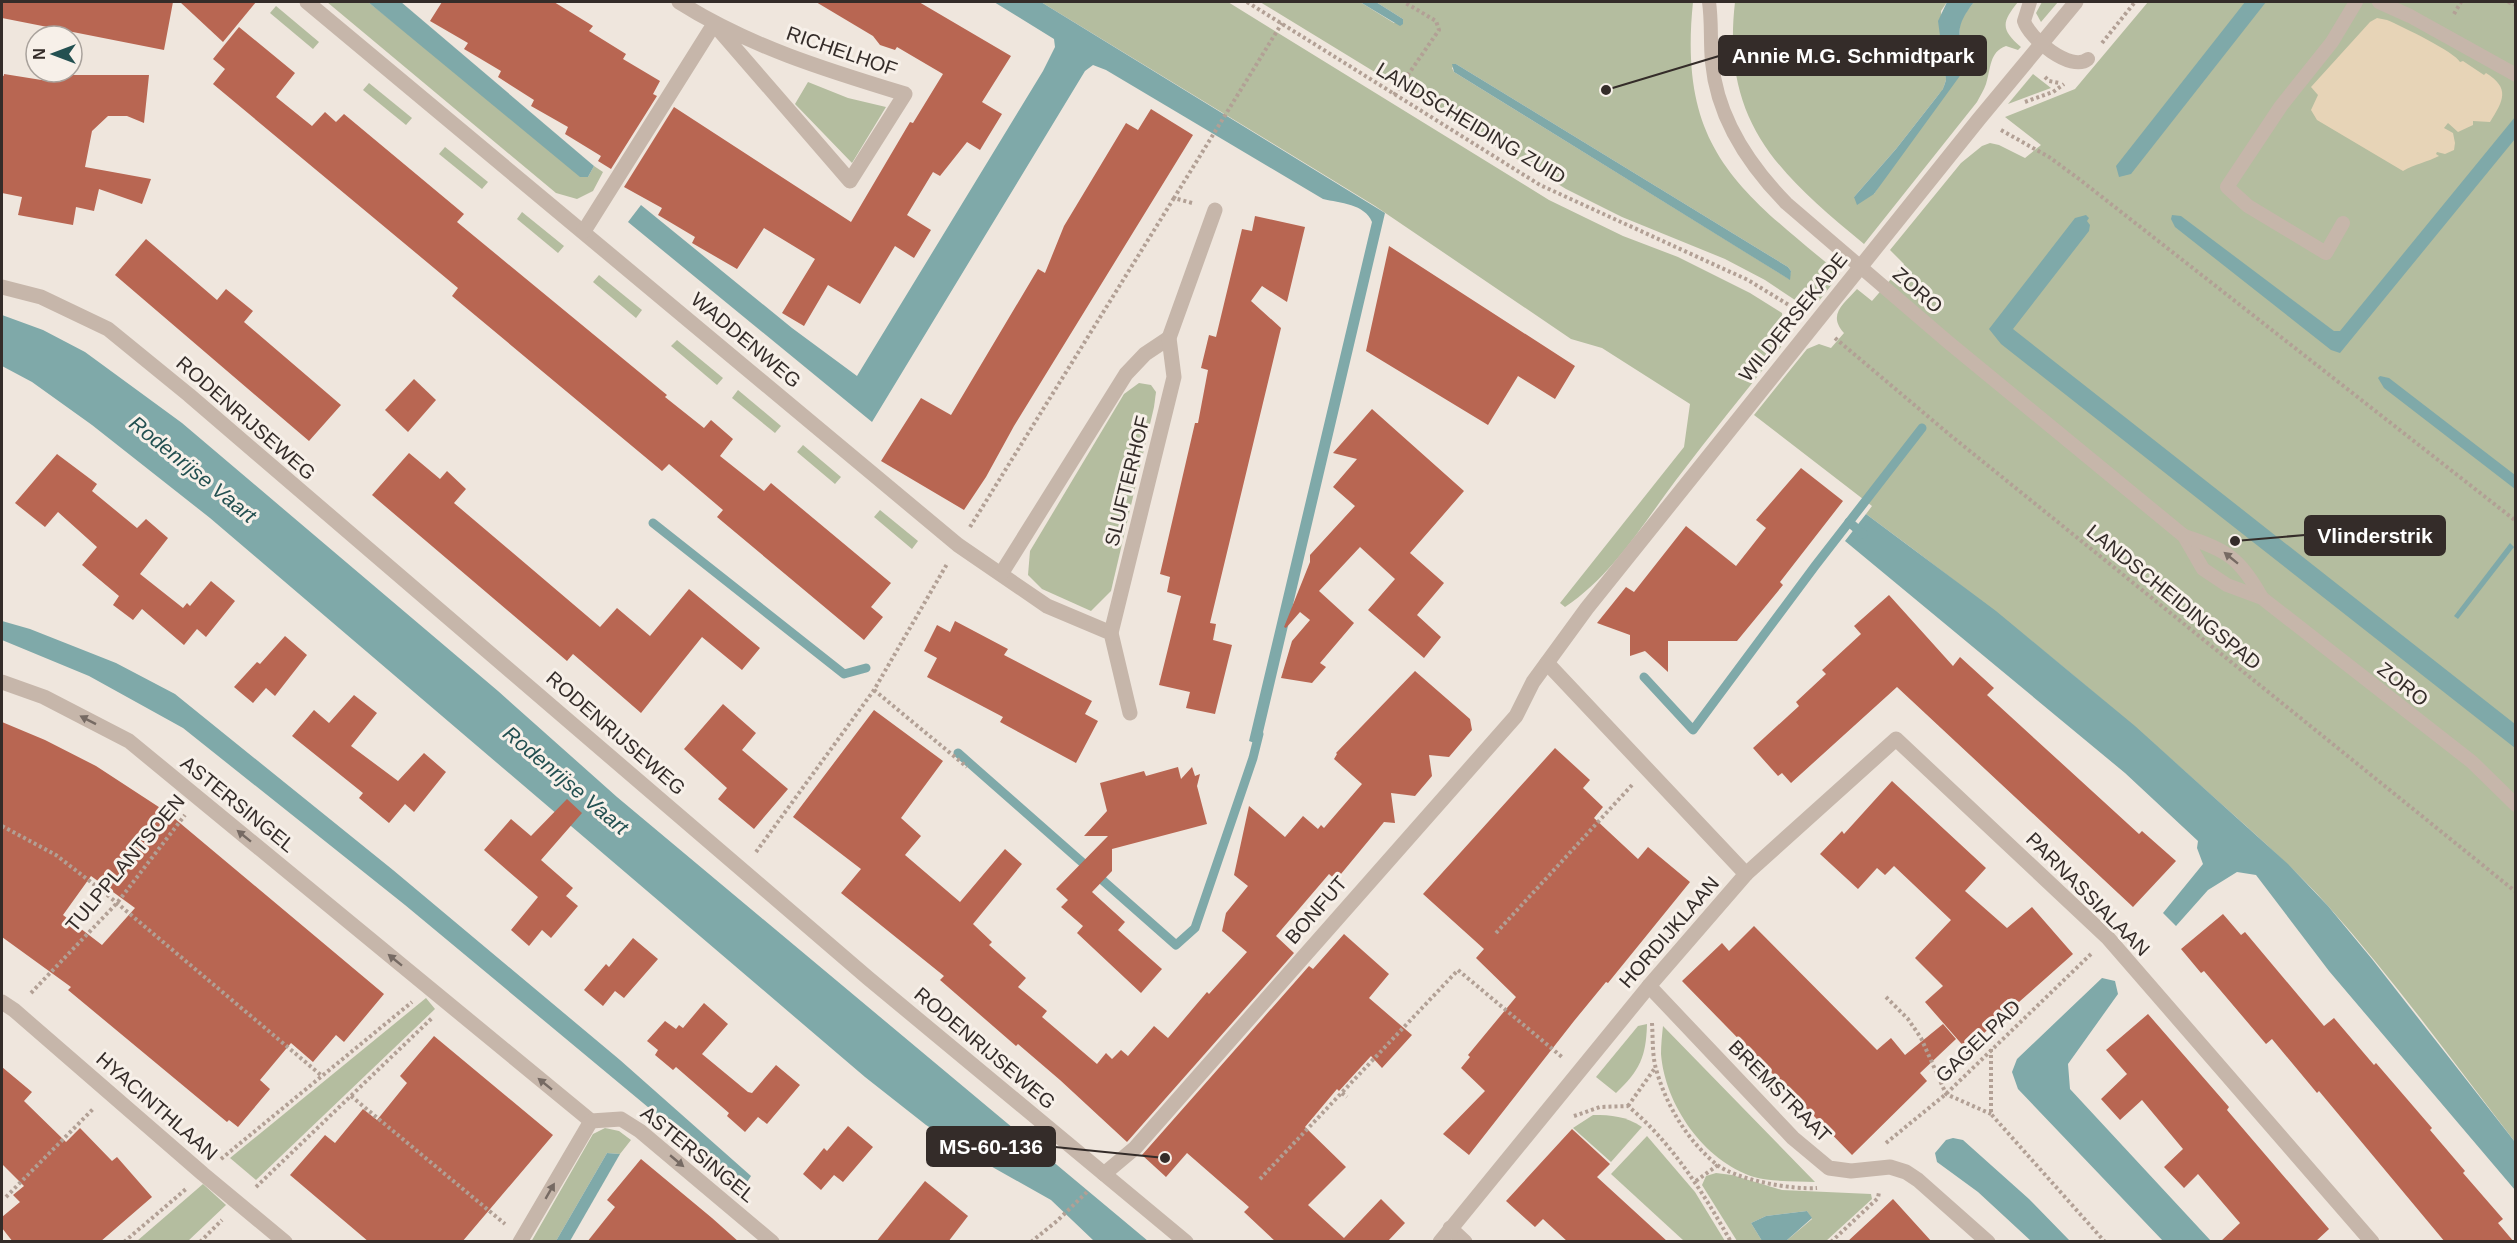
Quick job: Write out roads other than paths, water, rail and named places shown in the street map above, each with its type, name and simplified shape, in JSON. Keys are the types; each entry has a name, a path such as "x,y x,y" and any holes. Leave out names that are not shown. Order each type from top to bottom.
{"street":[{"name":"WADDENWEG","path":"307,2 958,545 1047,606 1111,633"},
{"name":"RICHELHOF","path":"679,2 714,24 809,65 904,94 850,181 714,24"},
{"name":"WILDERSEKADE","path":"1547,663 1587,608 1815,322 1979,118 2076,2"},
{"path":"584,231 714,24"},
{"name":"SLUFTERHOF","path":"1111,633 1174,377 1169,338 1215,210"},
{"name":"RODENRIJSEWEG","path":"2,287 41,297 108,329 189,395 743,870 1186,1242"},
{"name":"SLUFTERHOF","path":"1001,574 1126,374 1145,354 1169,338"},
{"path":"1111,633 1130,712"},
{"name":"HORDIJKLAAN","path":"1440,1242 1649,986 1746,874 1547,663"},
{"name":"BONFUT","path":"1104,1174 1136,1148 1516,716 1533,682 1547,663"},
{"name":"ASTERSINGEL","path":"2,682 44,697 129,741 591,1121 621,1119 640,1131 772,1242"},
{"name":"PARNASSIALAAN","path":"1746,874 1896,739 2108,938 2372,1242"},
{"name":"BREMSTRAAT","path":"1649,986 1793,1138 1829,1168 1851,1171 1890,1167 1906,1172 1988,1242"},
{"name":"HYACINTHLAAN","path":"8,1006 285,1242"},
{"path":"521,1240 591,1121"},
{"path":"1450,1228 1465,1242"}],"lane":[{"name":"ZORO","path":"1709,2 1712,20 1710,41 1718,95 1744,153 1764,180 1786,203 2184,536 2203,569 2227,585 2262,598 2472,762 2516,805"},
{"name":"ZORO","path":"1712,20 1720,2"},
{"path":"2030,2 2024,21 2030,33 2067,60 2082,63 2088,60"},
{"path":"2343,223 2326,253 2248,206 2227,187 2281,106 2332,42 2356,2"},
{"path":"2379,2 2410,16 2516,75"},
{"name":"ZORO","path":"2184,536 2217,546 2247,571 2262,598"}],"water":[{"path":"368,2 401,2 594,166 588,177 580,177"},
{"path":"994,2 1041,2 1385,213 1260,745 1249,741 1372,222 1364,211 1351,205 1323,199 1106,70 1093,65 1085,71 872,422 628,222 641,205 792,328 857,376 1043,71 1055,47 1054,39"},
{"path":"1360,2 1376,2 1403,19 1403,24 1400,26"},
{"path":"1947,2 1974,2 1961,23 1962,73 1874,194 1857,205 1854,197 1896,149 1943,89 1946,80 1938,21"},
{"path":"2245,2 2266,2 2131,174 2119,177 2116,166"},
{"path":"1452,64 1456,64 1788,267 1791,271 1790,280 1454,72"},
{"path":"2515,117 2515,139 2340,353 2331,350 2175,227 2171,219 2172,215 2181,216 2334,331 2340,331"},
{"path":"2086,215 2089,218 2087,221 2090,225 2089,231 2013,329 2515,724 2515,748 2001,344 1989,329 2075,218"},
{"name":"Rodenrijse Vaart","path":"2,315 43,330 85,352 182,423 498,691 617,797 1148,1241 1094,1241 1051,1200 987,1164 926,1125 865,1077 210,518 92,425 32,382 2,366"},
{"path":"2380,376 2389,378 2515,475 2515,489 2384,388 2378,378"},
{"path":"1866,514 1996,611 2135,726 2288,864 2328,906 2372,959 2515,1142 2515,1190 2329,971 2256,875 2237,872 2208,890 2176,926 2163,913 2203,864 2197,848 2198,841 2125,773 1845,541"},
{"path":"2510,543 2514,547 2458,619 2454,616"},
{"path":"2,621 30,629 116,663 175,694 393,870 620,1060 751,1176 744,1187 405,905 183,728 89,676 2,640"},
{"path":"2102,978 2115,981 2118,994 2068,1064 2070,1089 2211,1241 2163,1241 2018,1089 2012,1072 2017,1059"},
{"path":"1953,1138 1963,1140 2029,1199 2070,1241 2031,1241 1978,1192 1937,1162 1935,1153 1946,1140"},
{"path":"607,1153 620,1154 570,1241 556,1241"},
{"path":"1807,1211 1812,1218 1786,1241 1762,1241 1751,1223 1766,1216"}],"waterway":[{"path":"1644,677 1693,730 1815,566 1922,428"},
{"path":"1849,522 1863,534"},
{"path":"653,523 844,674 866,668"},
{"path":"958,753 1176,945 1195,928 1253,758 1259,734"}],"place":[{"name":"Annie M.G. Schmidtpark","path":"1606,90"},
{"name":"Vlinderstrik","path":"2235,541"},
{"name":"MS-60-136","path":"1165,1158"}]}
